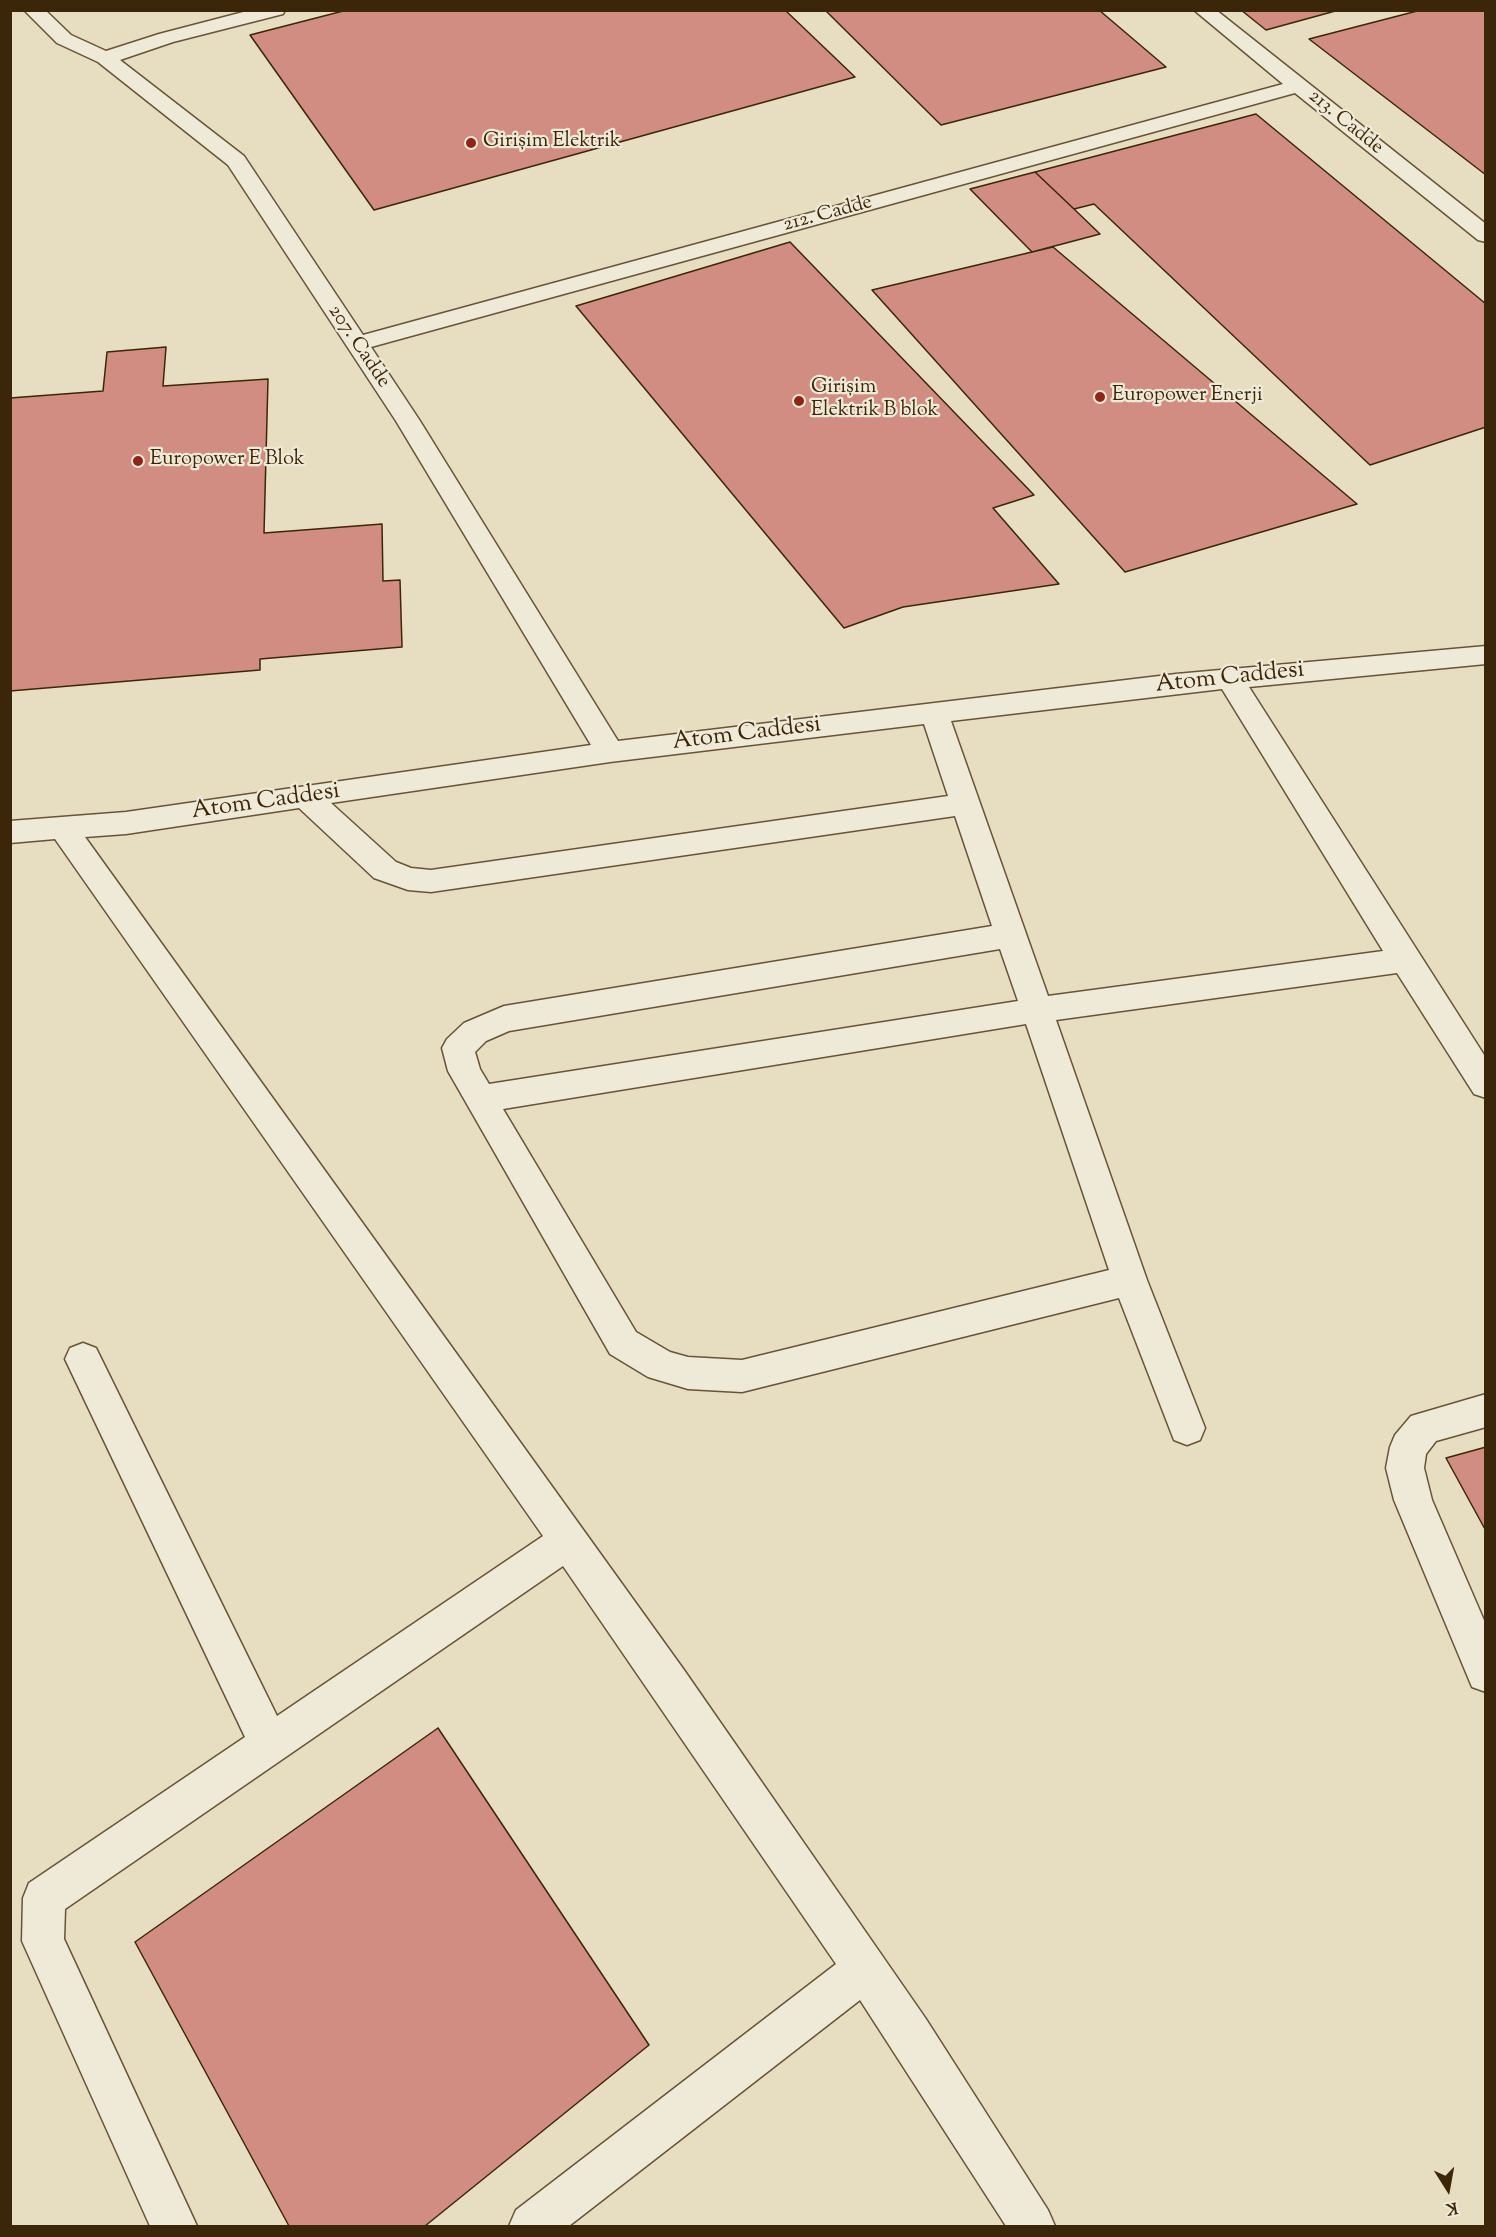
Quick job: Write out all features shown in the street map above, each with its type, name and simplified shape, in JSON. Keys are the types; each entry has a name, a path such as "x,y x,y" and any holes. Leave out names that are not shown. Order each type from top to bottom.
{"street":[{"name":"207. Cadde","path":"33,10 64,39 105,58 236,161 408,421 610,752"},
{"path":"105,58 166,38 276,10"},
{"name":"213. Cadde","path":"1203,10 1485,235"},
{"name":"212. Cadde","path":"357,344 1299,86"},
{"name":"Atom Caddesi","path":"10,832 126,823 610,752 934,713 1230,679 1485,655"},
{"path":"1230,679 1485,1085"},
{"path":"934,713 1130,1280 1187,1428"},
{"path":"304,797 386,870 408,879 431,881 966,804"},
{"path":"63,828 670,1684 866,1969 1032,2226"},
{"path":"1012,935 504,1019 474,1032 458,1048 464,1071 623,1342 661,1366 688,1373 742,1376 1130,1280"},
{"path":"481,1099 1037,1010 1405,960"},
{"path":"83,1359 269,1744"},
{"path":"1485,1410 1424,1428 1408,1447 1405,1468 1413,1500 1485,1672"},
{"path":"174,2226 43,1941 44,1898 569,1540"},
{"path":"532,2226 866,1969"}],"building":[{"name":"Girişim Elektrik","path":"347,10 785,10 855,77 374,210 250,35"},
{"path":"825,10 1099,10 1166,67 941,125"},
{"path":"1241,10 1339,10 1266,30"},
{"path":"1421,10 1483,10 1486,13 1486,175 1309,39"},
{"path":"1256,114 1486,304 1486,427 1370,465 1094,204 1074,209 1035,172"},
{"path":"1035,172 1100,234 1032,252 970,189"},
{"name":"Girişim Elektrik B blok","path":"790,242 1034,495 993,508 1059,584 903,607 844,628 576,306"},
{"name":"Europower Enerji","path":"1053,247 1357,504 1125,572 872,290"},
{"name":"Europower E Blok","path":"166,347 163,386 268,379 264,533 382,524 383,581 400,580 402,647 260,659 260,670 10,691 10,398 103,391 107,352"},
{"path":"1486,1447 1486,1531 1446,1458"},
{"path":"438,1728 649,2045 425,2226 289,2226 135,1942"}],"place":[{"name":"Girişim Elektrik","path":"471,143"},
{"name":"Europower Enerji","path":"1100,397"},
{"name":"Girişim Elektrik B blok","path":"799,401"},
{"name":"Europower E Blok","path":"138,461"}]}
